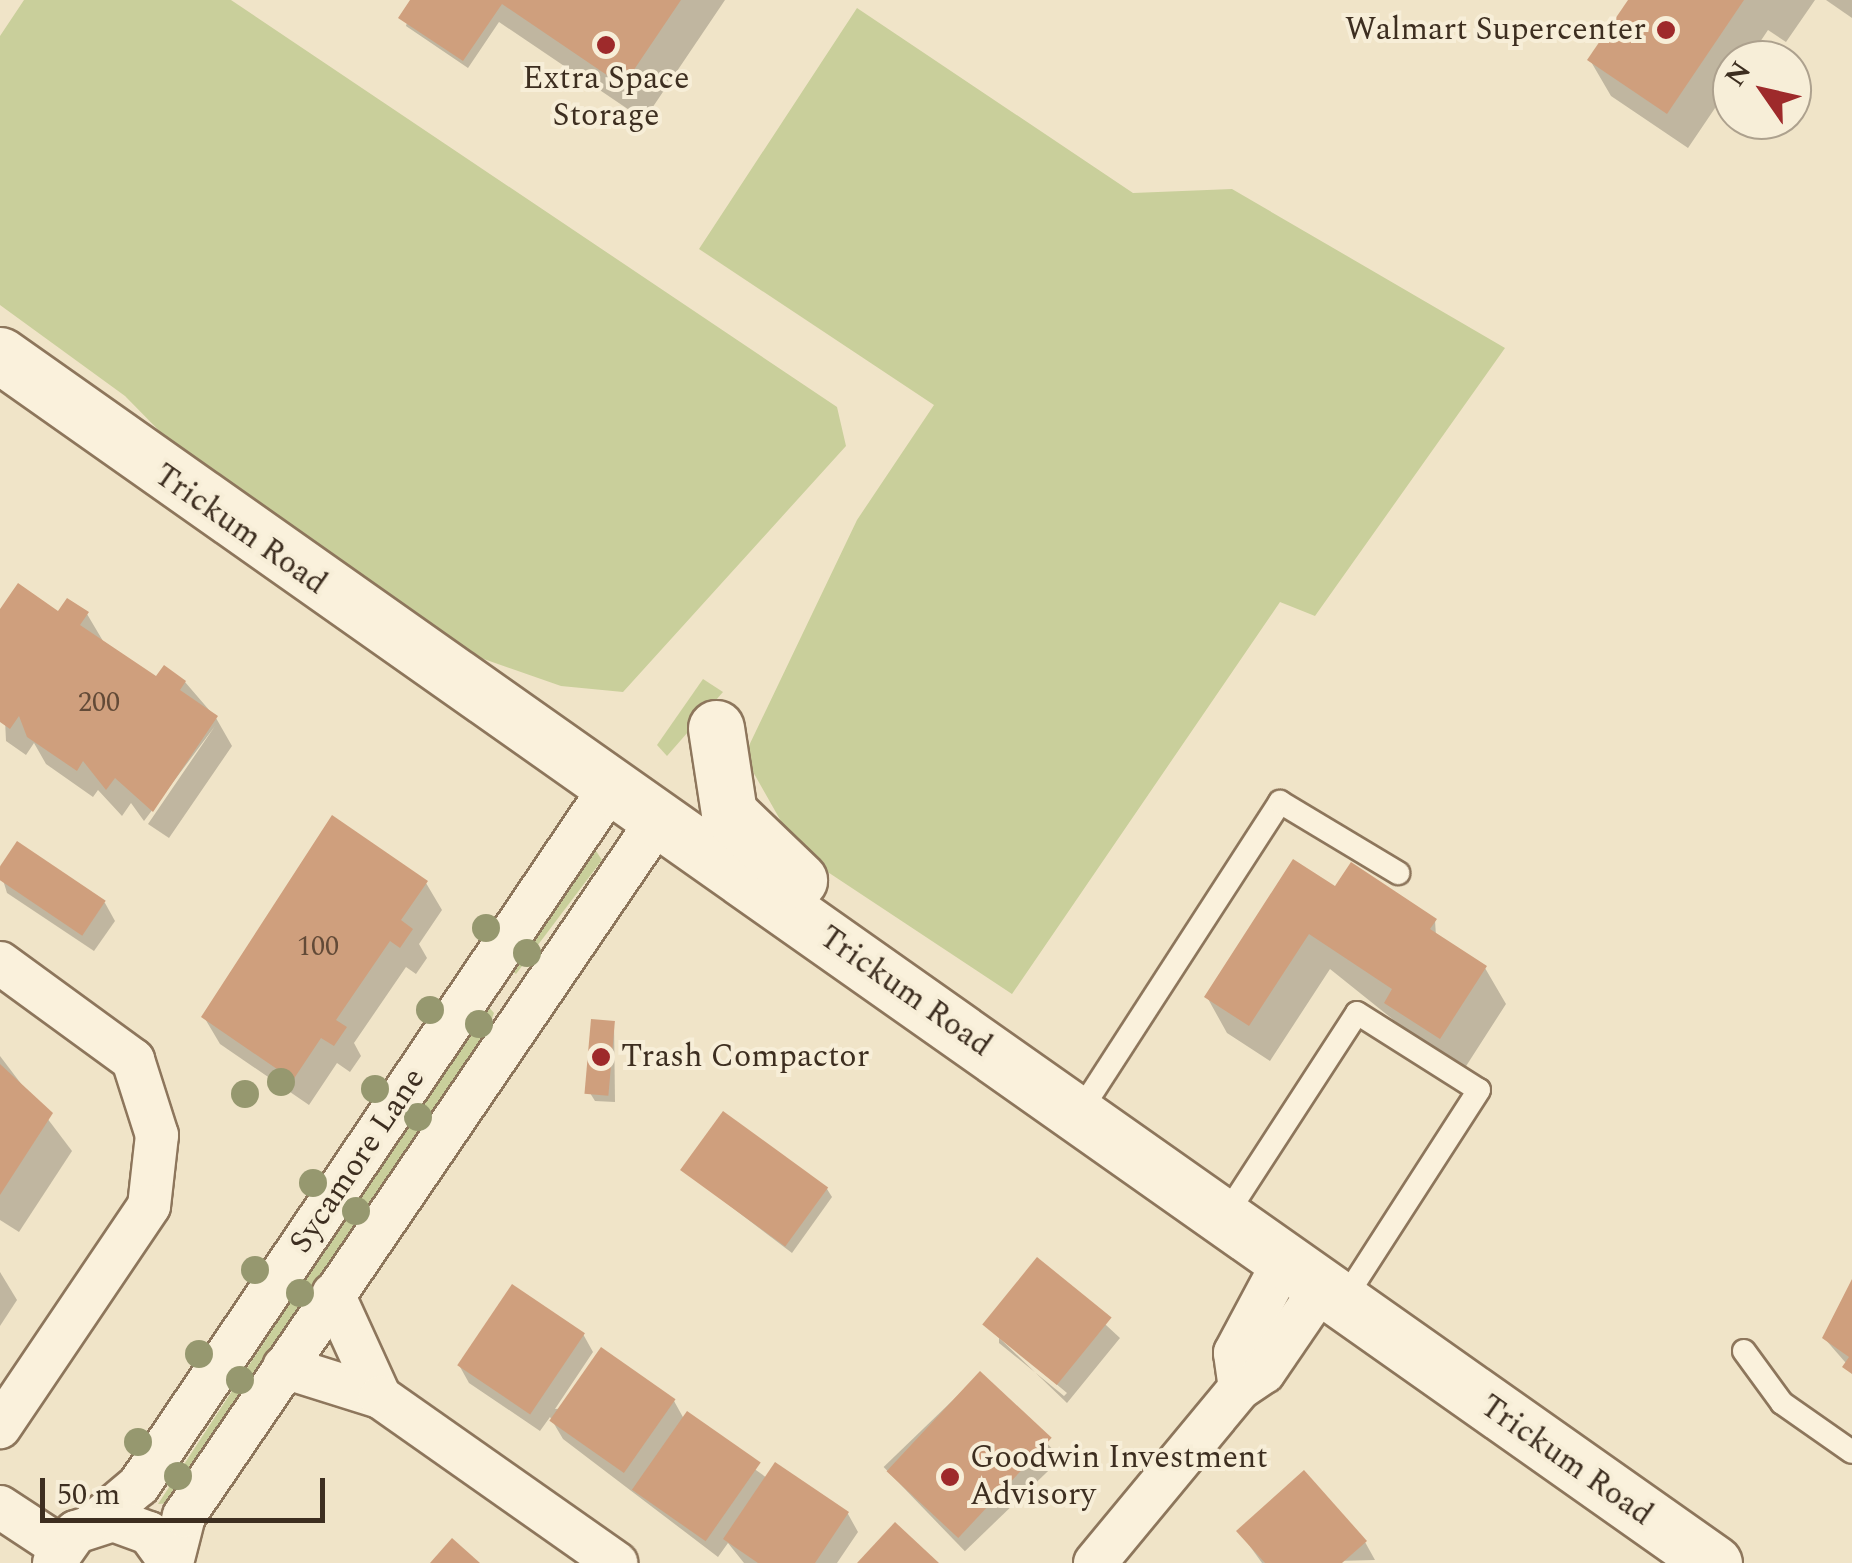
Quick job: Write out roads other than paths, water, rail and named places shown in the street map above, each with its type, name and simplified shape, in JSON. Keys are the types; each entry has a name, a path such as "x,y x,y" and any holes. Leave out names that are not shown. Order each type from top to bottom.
{"street":[{"name":"Trickum Road","path":"0,356 93,426 610,788 960,1027 1076,1119 1714,1563"},
{"name":"Trickum Road","path":"0,374 93,426"},
{"path":"716,728 729,814 752,844 944,990 960,1027"},
{"name":"Sycamore Lane","path":"70,1544 139,1485 610,788"},
{"name":"Sycamore Lane","path":"171,1563 184,1516 658,820"},
{"path":"0,962 133,1060 157,1135 149,1206 0,1426"},
{"path":"1095,1563 1240,1388 1234,1354 1315,1286"},
{"path":"333,1294 380,1397"},
{"path":"284,1368 380,1397 616,1563"},
{"path":"0,1507 70,1544 132,1524 171,1563"}],"lane":[{"path":"1076,1119 1280,802 1398,873"},
{"path":"1222,1221 1357,1013 1479,1090 1315,1286"},
{"path":"1744,1351 1782,1403 1852,1452"}],"place":[{"name":"Walmart Supercenter","path":"1666,30"},
{"name":"Extra Space Storage","path":"606,45"},
{"name":"Trash Compactor","path":"601,1057"},
{"name":"Goodwin Investment Advisory","path":"950,1477"}]}
